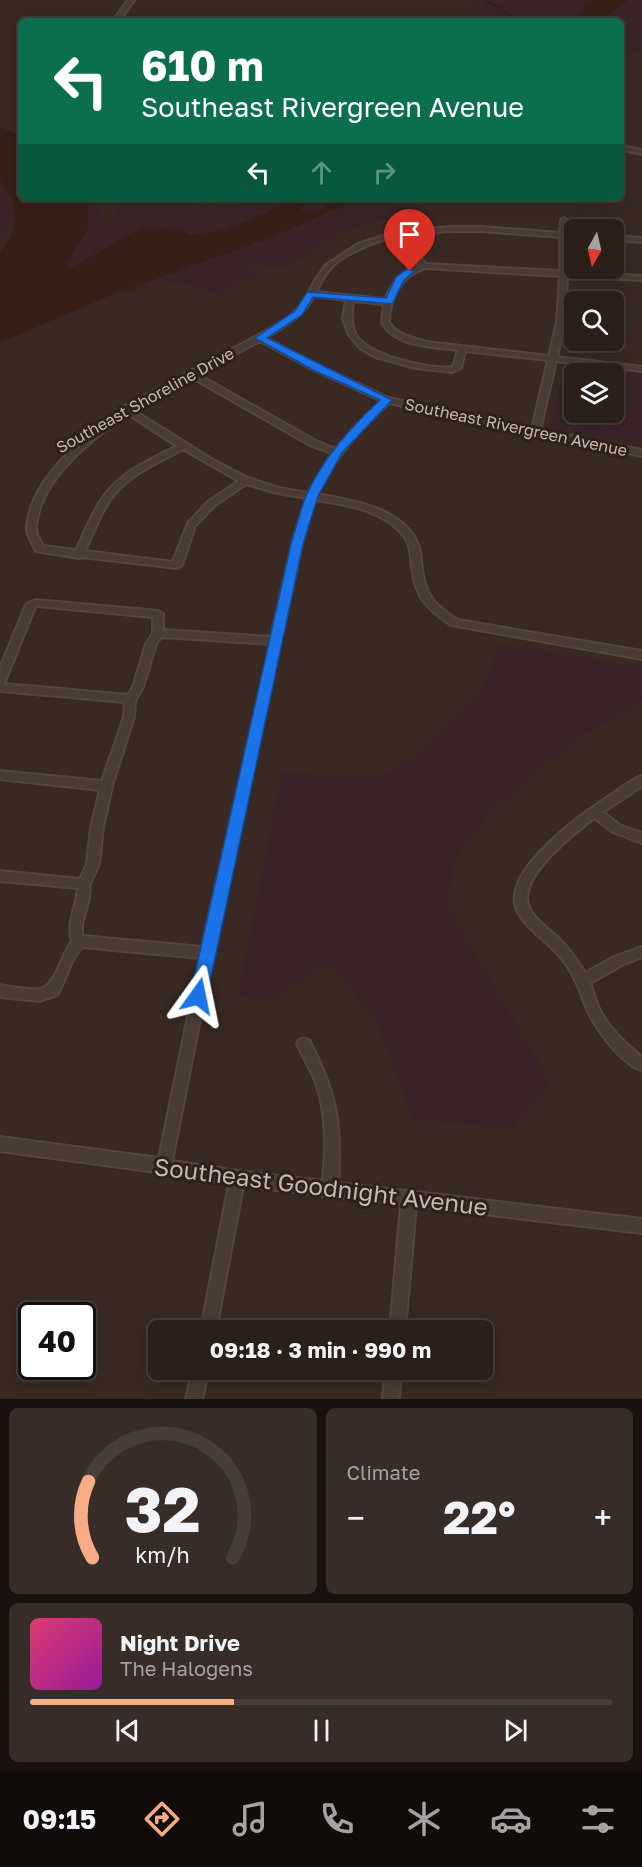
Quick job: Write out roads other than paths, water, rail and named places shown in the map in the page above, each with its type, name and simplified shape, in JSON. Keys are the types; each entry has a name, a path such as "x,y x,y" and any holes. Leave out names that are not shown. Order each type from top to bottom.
{"street":[{"path":"118,18 131,0"},
{"path":"624,149 642,152"},
{"name":"Southeast Shoreline Drive","path":"80,433 260,338 299,313 322,274 332,262 358,247 414,231 463,230 564,235"},
{"path":"397,235 424,266"},
{"path":"624,239 642,240"},
{"path":"535,432 552,359 561,322 564,273 424,266 410,271 400,279 389,302 385,320 388,327 397,334 426,344 552,359 642,369"},
{"path":"624,277 642,278"},
{"path":"311,294 389,302"},
{"path":"350,298 345,319 349,332 356,341 370,351 408,364 452,370 457,368 462,348"},
{"name":"Southeast Rivergreen Avenue","path":"260,338 317,368 387,400 642,453"},
{"path":"191,374 313,443 337,452"},
{"path":"164,1166 207,953 297,544 312,496 337,452 365,420 387,400"},
{"path":"126,409 246,480 272,489 364,507 398,525 406,532 415,549 417,582 421,592 434,609 455,623 491,631 642,655"},
{"path":"79,555 92,524 109,495 130,477 185,445"},
{"path":"22,542 39,549 79,555 177,565 191,525 212,503 246,480"},
{"path":"0,681 31,605 36,603 158,614 158,633 151,644 138,687 131,699 129,717 106,786 97,827 93,864 84,884 83,899 75,929 79,941"},
{"path":"158,633 276,641"},
{"path":"0,687 131,699"},
{"path":"0,776 106,786"},
{"path":"642,780 578,824 552,848 531,873 520,893 521,902 528,916 561,950 583,981 593,1008 603,1025 625,1051 642,1065"},
{"path":"594,812 616,829 642,838"},
{"path":"0,876 84,884"},
{"path":"79,941 207,953"},
{"path":"0,991 39,995 52,991 60,977 65,958 79,941"},
{"path":"583,981 618,961 642,952"},
{"path":"304,1044 326,1088 331,1106 334,1141 330,1189"},
{"name":"Southeast Goodnight Avenue","path":"0,1144 237,1178 642,1226"},
{"path":"210,1320 237,1178"},
{"path":"398,1320 409,1199"},
{"path":"194,1399 199,1380"},
{"path":"391,1399 392,1380"}],"waterway":[{"path":"485,0 515,18"}]}
